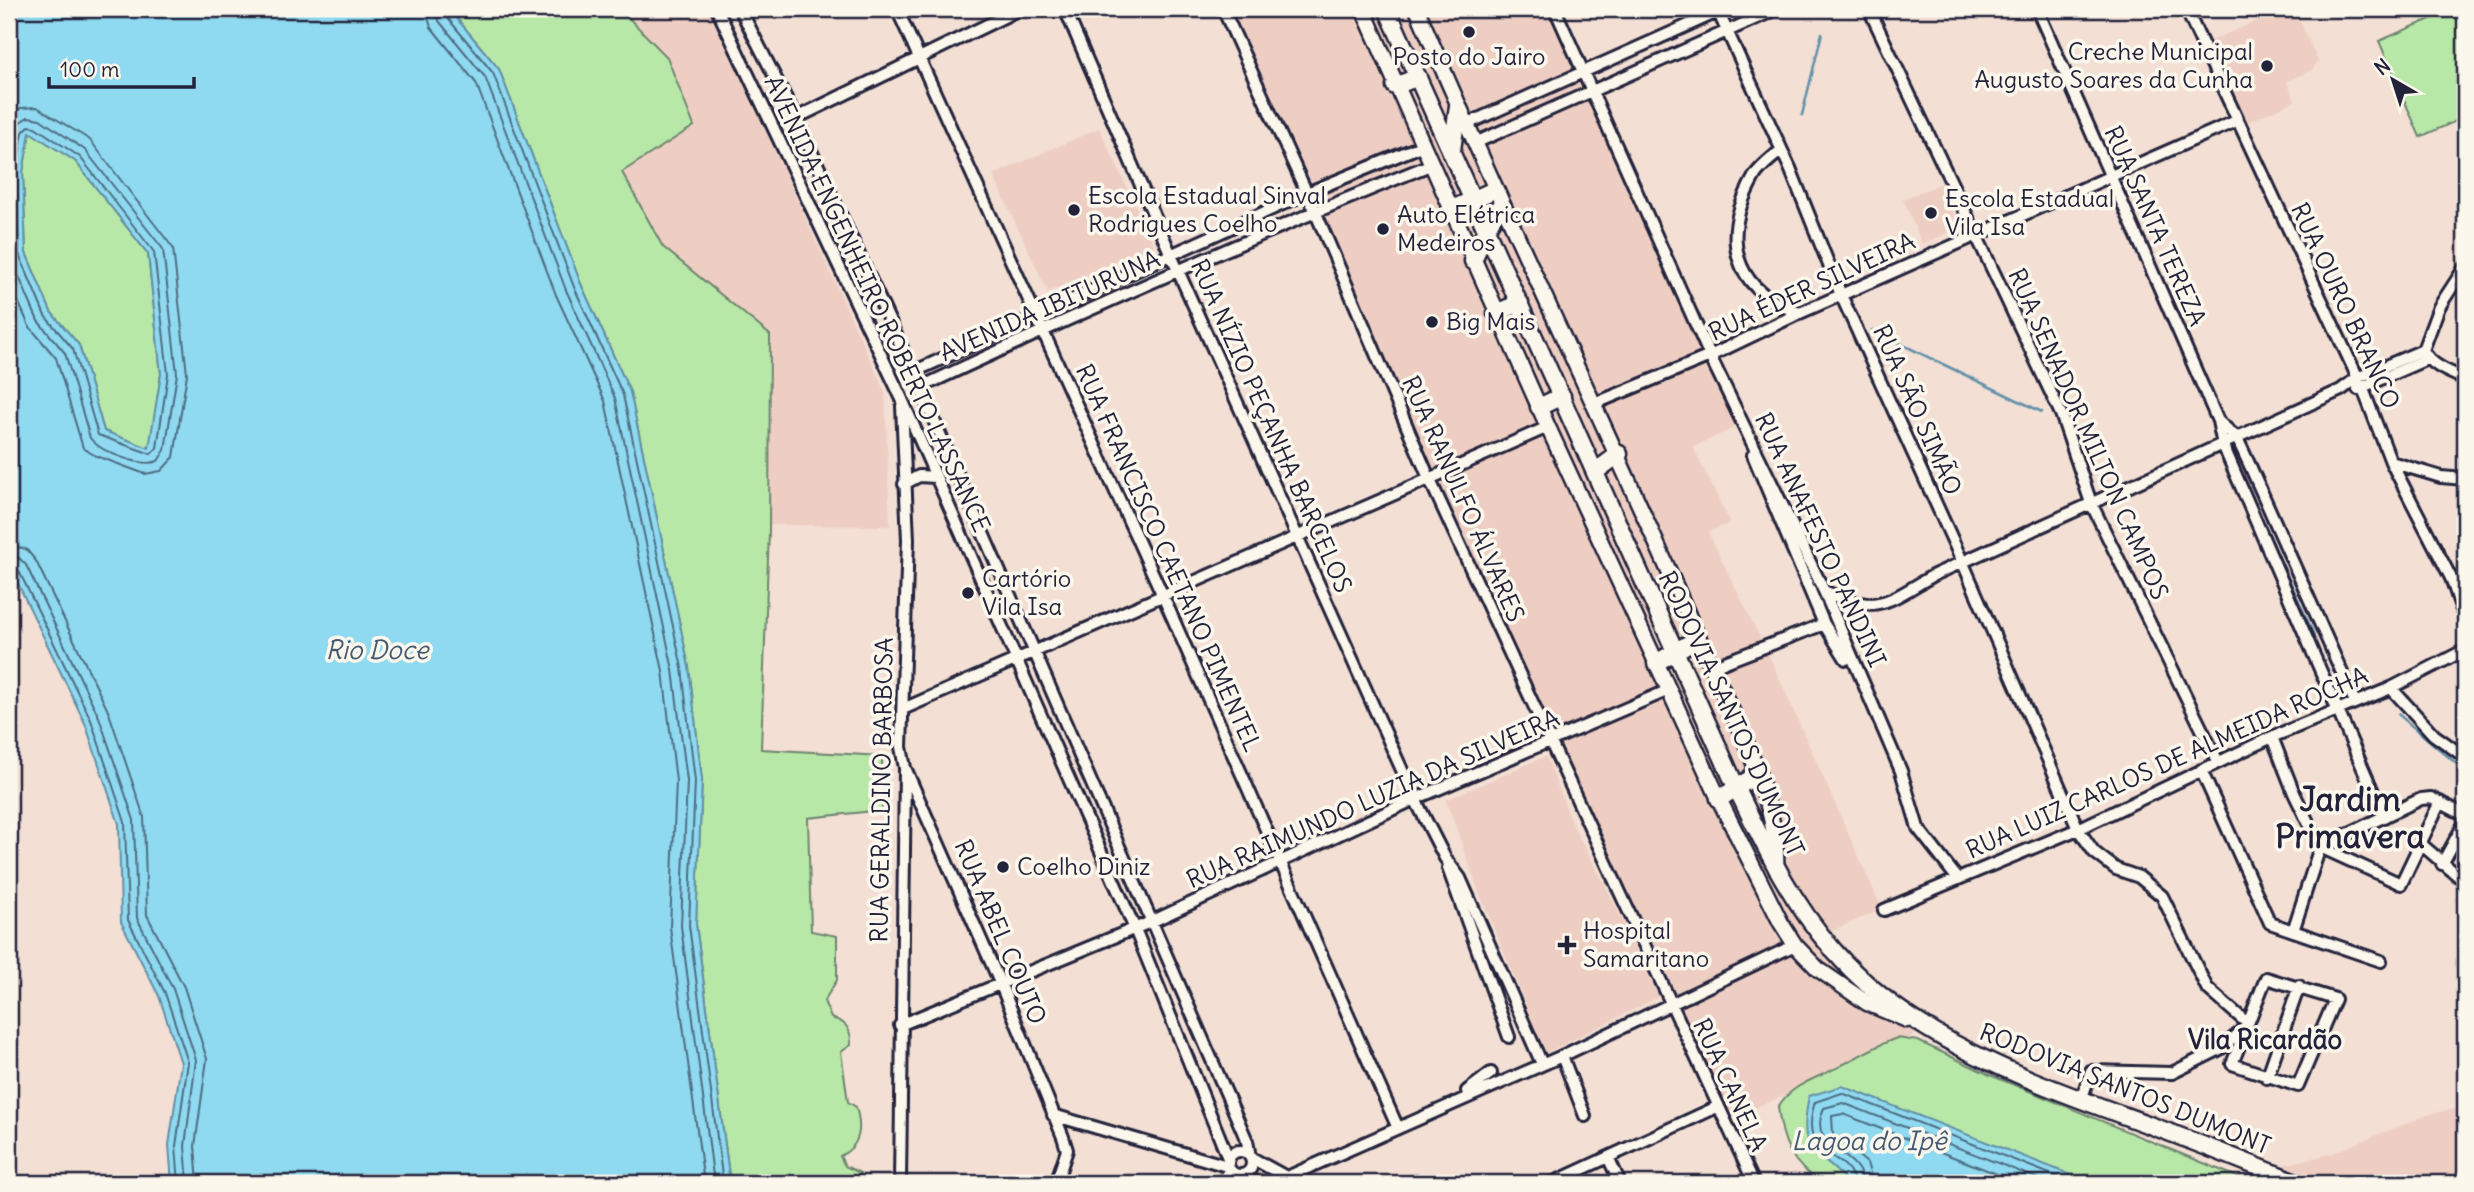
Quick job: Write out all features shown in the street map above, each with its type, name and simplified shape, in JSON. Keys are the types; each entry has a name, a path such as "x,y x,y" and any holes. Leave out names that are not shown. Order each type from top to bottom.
{"highway":[{"name":"RODOVIA SANTOS DUMONT","path":"1387,9 1678,652 1736,787 1776,869 1804,913 1834,951 1858,974 1924,1027 1982,1058 2081,1100 2298,1183"},
{"path":"1395,86 1419,76"},
{"path":"1452,150 1458,106"},
{"path":"1450,210 1473,200 1497,197 1473,261"},
{"path":"1496,313 1520,303"},
{"path":"1539,407 1562,396"},
{"path":"1595,472 1619,454"},
{"path":"1656,663 1698,638"},
{"path":"1719,799 1757,770"}],"main road":[{"path":"1363,9 1496,313 1719,799 1766,895 1796,945 1818,970 1867,1003 1924,1027"},
{"path":"1416,9 1497,197 1619,454 1757,770 1777,851 1776,869"}],"street":[{"name":"AVENIDA ENGENHEIRO ROBERTO LASSANCE","path":"717,9 901,397 1014,660 1135,929 1228,1165"},
{"name":"AVENIDA ENGENHEIRO ROBERTO LASSANCE","path":"740,9 796,118 865,273 913,372 1153,921 1247,1141 1250,1157"},
{"name":"RUA FRANCISCO CAETANO PIMENTEL","path":"897,9 1044,330 1397,1126"},
{"path":"796,118 1020,9"},
{"name":"RUA NÍZIO PEÇANHA BARCELOS","path":"1066,9 1178,271 1415,799 1446,858 1460,878 1542,1064"},
{"name":"RUA RANULFO ÁLVARES","path":"1223,9 1315,211 1429,478 1669,1004"},
{"name":"RUA ANAFESTO PANDINI","path":"1555,9 1710,356 1824,591 1901,771 1918,828 1957,878"},
{"path":"1475,143 1777,9"},
{"name":"RUA SENADOR MILTON CAMPOS","path":"1869,9 2062,414 2091,503 2218,762"},
{"name":"RUA SANTA TEREZA","path":"2038,9 2109,177 2218,421 2223,445 2385,817"},
{"name":"RUA OURO BRANCO","path":"2186,9 2360,383 2391,462 2451,578 2465,620"},
{"path":"1466,124 1720,10"},
{"name":"RUA SÃO SIMÃO","path":"1720,10 1726,32 1781,150 1841,295 2078,829 2094,852 2116,869 2139,877 2162,896 2207,988 2246,1026"},
{"name":"RUA ÉDER SILVEIRA","path":"1596,403 1710,356 1800,313 2236,121"},
{"name":"AVENIDA IBITURUNA","path":"913,372 1307,193 1421,146"},
{"path":"1781,150 1754,176 1736,223 1733,243 1740,264 1753,283 1770,299 1800,313"},
{"name":"AVENIDA IBITURUNA","path":"919,388 1315,211 1430,165"},
{"path":"2425,355 2439,307 2465,267"},
{"path":"847,282 865,273"},
{"path":"1824,591 1855,604 1873,606 2091,503 2425,355"},
{"path":"2425,355 2465,379"},
{"name":"RUA GERALDINO BARBOSA","path":"900,1183 905,768 901,747 908,540 901,397"},
{"name":"RUA ANAFESTO PANDINI","path":"1736,406 1763,485 1824,624 1867,691"},
{"name":"RUA SANTA TEREZA","path":"2218,421 2237,438 2355,702"},
{"path":"903,709 1548,426"},
{"path":"2391,462 2441,477 2465,479"},
{"path":"904,484 919,476 935,477"},
{"path":"1712,667 1824,624"},
{"name":"RUA LUIZ CARLOS DE ALMEIDA ROCHA","path":"1884,910 2078,829 2272,737 2391,688 2465,650"},
{"path":"2391,688 2434,735 2465,757"},
{"name":"RUA RAIMUNDO LUZIA DA SILVEIRA","path":"900,1025 1135,929 1415,799 1669,690"},
{"path":"2272,737 2294,793 2320,847 2402,884 2440,802"},
{"name":"RUA ABEL COUTO","path":"905,768 1001,985 1067,1150 1056,1183"},
{"path":"2201,771 2270,923 2381,961"},
{"path":"2293,931 2320,847 2421,799 2431,798 2465,816"},
{"path":"2442,864 2465,822"},
{"path":"2421,844 2464,881"},
{"name":"RUA NÍZIO PEÇANHA BARCELOS","path":"1446,858 1509,1037"},
{"path":"1222,1183 1228,1165 1237,1151 1292,1180 1397,1126 1562,1056 1796,945"},
{"path":"2266,978 2299,986 2334,998 2300,1085 2295,1087 2267,1078 2232,1063 2266,978"},
{"path":"2267,1078 2299,986"},
{"name":"RUA CANELA","path":"1669,1004 1754,1183"},
{"path":"2081,1100 2091,1071 2144,1075 2172,1073 2220,1049 2246,1026"},
{"path":"1185,1052 1205,1043"},
{"path":"1562,1056 1585,1116"},
{"path":"1444,1106 1491,1073"},
{"path":"1552,1183 1717,1107"},
{"path":"1053,1115 1228,1165 1240,1176 1258,1183"},
{"path":"1240,1176 1250,1170 1250,1157"},
{"path":"1609,1159 1620,1183"}],"shaded area":[{"path":"620,9 710,9 885,392 890,526 769,525 770,335 663,247 621,172 667,57"},
{"path":"1221,9 1554,9 1742,424 1693,447 1730,523 1708,532 1771,660 1882,909 1822,935 1923,1027 1909,1038 1897,1038 1809,1080 1784,1096 1724,1120"},
{"name":"Creche Municipal Augusto Soares da Cunha","path":"2285,9 2295,9 2318,62 2312,70 2287,81 2295,101 2243,124 2208,42"},
{"name":"Escola Estadual Sinval Rodrigues Coelho","path":"1099,128 1154,245 1048,292 993,175"},
{"name":"Escola Estadual Vila Isa","path":"1940,184 1960,228 1922,244 1903,199"},
{"name":"Hospital Samaritano","path":"1546,756 1576,832 1605,884 1659,997 1546,1053 1480,895 1446,800"},
{"path":"2465,1107 2465,1183 2268,1183 2275,1167 2330,1154 2430,1114"}],"green space":[{"path":"449,9 620,9 667,57 694,126 622,172 663,247 770,335 769,531 761,749 882,756 882,810 808,818 811,931 837,936 837,980 824,1001 831,1018 844,1024 850,1035 851,1045 841,1052 848,1102 856,1107 859,1122 856,1142 840,1156 845,1166 860,1173 860,1183 730,1183 696,924 702,780 689,667 630,392 581,284 499,69"},
{"path":"2454,9 2465,9 2465,117 2420,137 2379,41"},
{"path":"30,132 75,161 148,254 161,374 150,449 104,431 79,345 51,312 26,253 23,172"},
{"path":"1897,1038 1918,1041 1990,1075 2252,1183 1822,1183 1803,1168 1790,1151 1782,1131 1778,1107 1798,1087"}],"water":[{"name":"Rio Doce","path":"9,9 449,9 499,69 581,284 630,392 689,667 702,780 696,925 730,1183 172,1183 169,1145 181,1063 159,996 121,922 119,824 85,723 9,565","holes":["30,132 75,161 148,254 161,374 149,448 104,431 79,345 51,312 26,253 23,172"]},
{"name":"Lagoa do Ipê","path":"1842,1086 2092,1183 1849,1183 1811,1148 1805,1130 1809,1096"}],"waterway":[{"path":"1802,115 1822,33"},
{"path":"1872,330 2042,412"},
{"path":"2237,463 2314,635"},
{"path":"2398,714 2465,771"}],"place":[{"name":"Posto do Jairo","path":"1469,32"},
{"name":"Creche Municipal Augusto Soares da Cunha","path":"2267,66"},
{"name":"Escola Estadual Sinval Rodrigues Coelho","path":"1074,210"},
{"name":"Escola Estadual Vila Isa","path":"1931,213"},
{"name":"Auto Elétrica Medeiros","path":"1383,229"},
{"name":"Big Mais","path":"1432,322"},
{"name":"Cartório Vila Isa","path":"968,593"},
{"name":"Coelho Diniz","path":"1003,867"},
{"name":"Hospital Samaritano","path":"1567,945"}],"district":[{"name":"Jardim Primavera","path":"2350,818"},
{"name":"Vila Ricardão","path":"2265,1040"}]}
